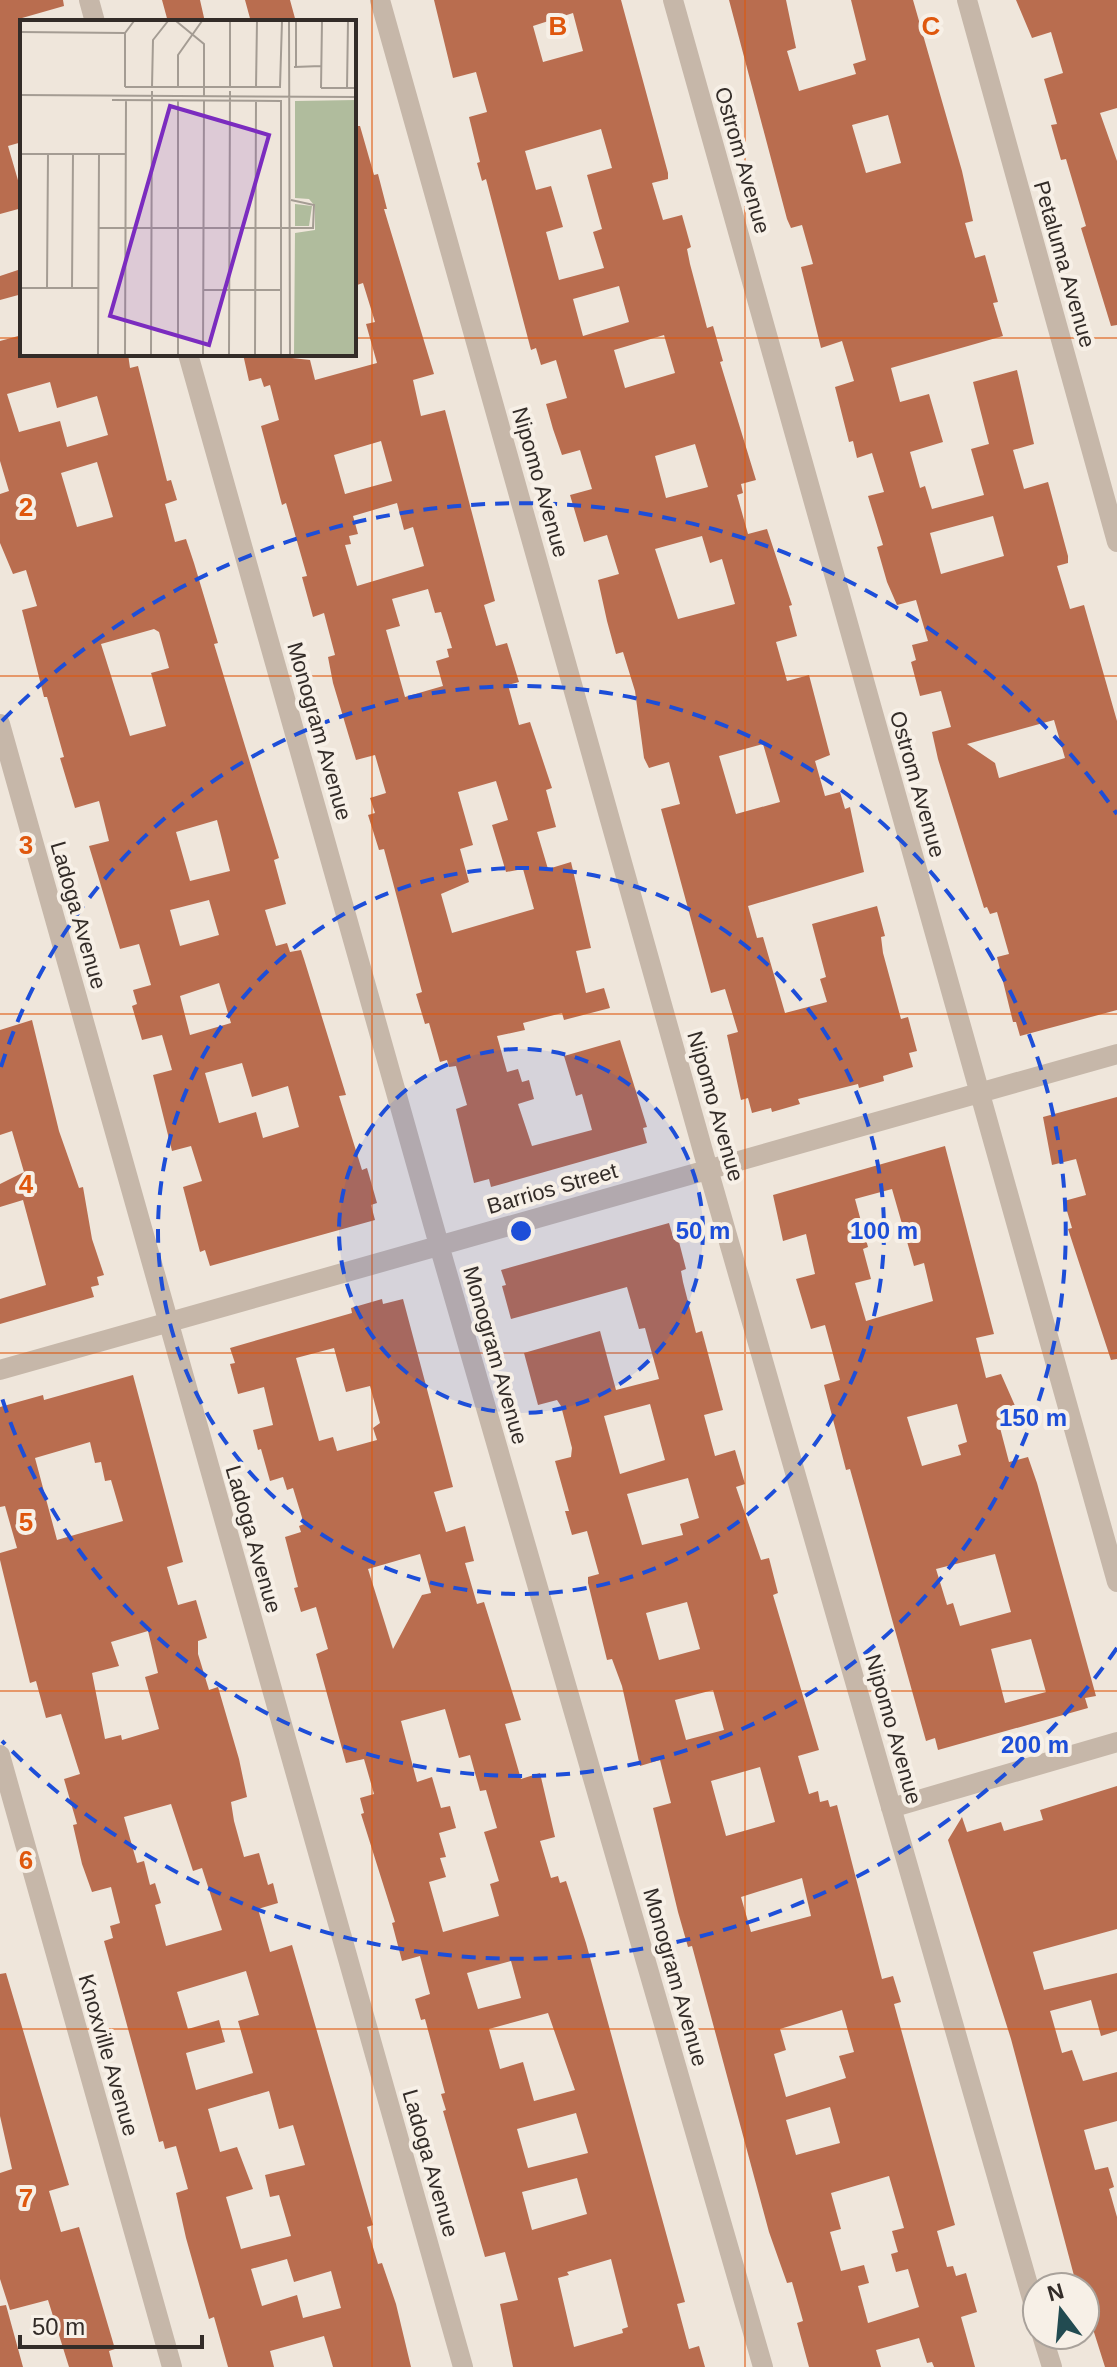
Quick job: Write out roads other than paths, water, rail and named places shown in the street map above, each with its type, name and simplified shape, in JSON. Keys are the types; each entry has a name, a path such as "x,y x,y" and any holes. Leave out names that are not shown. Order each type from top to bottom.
{"street":[{"path":"89,0 94,20"},
{"name":"Nipomo Avenue","path":"380,0 708,1169 1024,2271"},
{"name":"Ostrom Avenue","path":"673,0 1117,1582"},
{"name":"Petaluma Avenue","path":"967,0 1117,542"},
{"name":"Monogram Avenue","path":"189,356 439,1245 763,2367"},
{"name":"Ladoga Avenue","path":"0,724 463,2367"},
{"name":"Barrios Street","path":"0,1370 1117,1054"},
{"path":"891,1808 1117,1742"},
{"name":"Knoxville Avenue","path":"0,1755 172,2367"}]}
